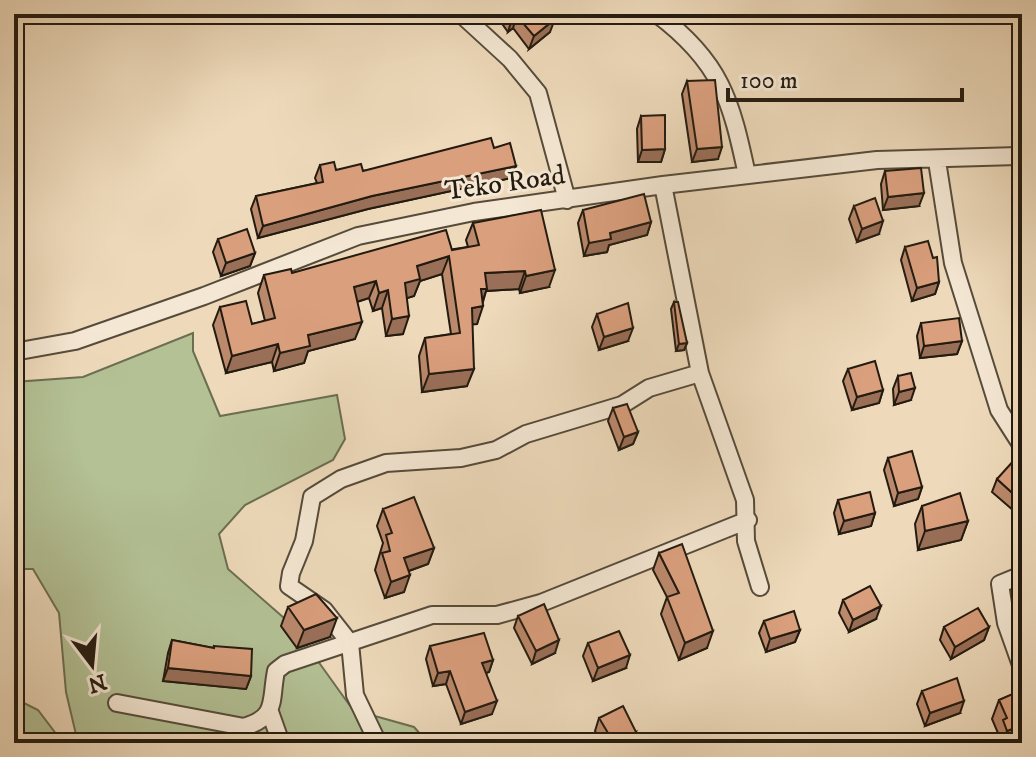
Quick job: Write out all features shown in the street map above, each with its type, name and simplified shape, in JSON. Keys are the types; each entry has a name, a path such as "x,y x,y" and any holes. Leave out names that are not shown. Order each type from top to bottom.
{"street":[{"path":"461,14 510,59 538,93 567,200"},
{"path":"657,14 681,32 712,64 736,124 747,175"},
{"name":"Teko Road","path":"14,352 75,341 204,296 358,236 474,212 663,185 877,160 937,161 1022,156"},
{"path":"937,161 953,263 999,410 1022,446"},
{"path":"663,185 700,373 745,500 748,520 746,541 760,587"},
{"path":"389,743 376,737 355,695 350,643 324,610 289,586 304,541 312,497 341,479 386,463 461,458 496,450 526,434 622,405 649,388 700,373"},
{"path":"281,743 270,712 276,671 285,664 432,615 497,615 541,603 603,575 748,520"},
{"path":"1022,575 1000,584 1006,623 1022,668"},
{"path":"117,703 244,727 262,722 270,712"}],"green space":[{"path":"193,333 193,351 220,416 337,395 345,439 333,460 245,505 219,534 228,569 292,625 353,710 414,727 428,743 78,743 66,692 59,613 33,569 14,569 14,382 83,377"},
{"path":"14,698 38,710 63,743 14,743"}],"building":[{"path":"509,14 551,14 555,19 534,36 517,16 512,19"},
{"path":"715,80 722,147 697,149 687,81"},
{"path":"665,115 665,149 642,150 641,116"},
{"path":"491,138 494,148 510,143 516,166 372,196 263,226 256,196 323,182 320,165 334,162 336,170 361,164 363,171"},
{"path":"921,168 924,193 888,197 885,171"},
{"path":"644,194 651,222 610,233 611,239 589,243 583,210"},
{"path":"875,198 883,221 862,229 854,206"},
{"path":"541,210 555,270 526,276 525,271 485,273 487,289 481,289 483,306 472,308 474,369 429,374 425,338 460,333 449,256 417,266 420,279 405,283 409,316 392,319 388,290 379,293 376,281 354,287 362,322 308,335 310,346 280,353 278,344 232,356 220,307 246,301 252,324 275,318 264,275 291,269 292,273 446,230 452,250 479,245 473,223"},
{"path":"247,229 255,253 226,263 218,239"},
{"path":"928,241 933,258 937,257 939,282 917,288 905,247"},
{"path":"674,302 678,302 687,343 679,344"},
{"path":"628,303 633,328 604,337 597,314"},
{"path":"959,318 962,341 924,346 921,323"},
{"path":"875,361 883,390 857,397 848,369"},
{"path":"911,373 915,388 899,392 898,376"},
{"path":"627,404 638,432 624,437 613,408"},
{"path":"912,451 922,487 898,493 888,458"},
{"path":"1016,458 1022,464 1022,494 1018,498 997,479"},
{"path":"870,492 875,513 844,521 838,500"},
{"path":"960,493 968,521 925,531 922,506"},
{"path":"414,497 434,548 404,558 410,575 391,582 382,553 390,551 386,535 392,533 383,509"},
{"path":"682,544 713,631 685,643 667,597 679,593 659,553"},
{"path":"870,586 881,606 853,620 843,600"},
{"path":"316,594 337,618 304,630 288,607"},
{"path":"544,604 559,640 536,651 518,616"},
{"path":"978,608 989,627 955,647 944,627"},
{"path":"794,611 800,630 770,639 764,621"},
{"path":"619,631 630,655 598,668 588,643"},
{"path":"484,633 493,660 482,663 497,701 465,712 450,671 438,673 430,646"},
{"path":"172,640 214,648 252,649 251,676 168,668"},
{"path":"957,678 964,701 930,713 922,691"},
{"path":"1022,690 1022,730 1020,726 1007,731 1003,720 1007,718 999,700"},
{"path":"623,706 636,732 614,743 599,718"},
{"path":"493,738 494,743 466,743 465,740"}]}
